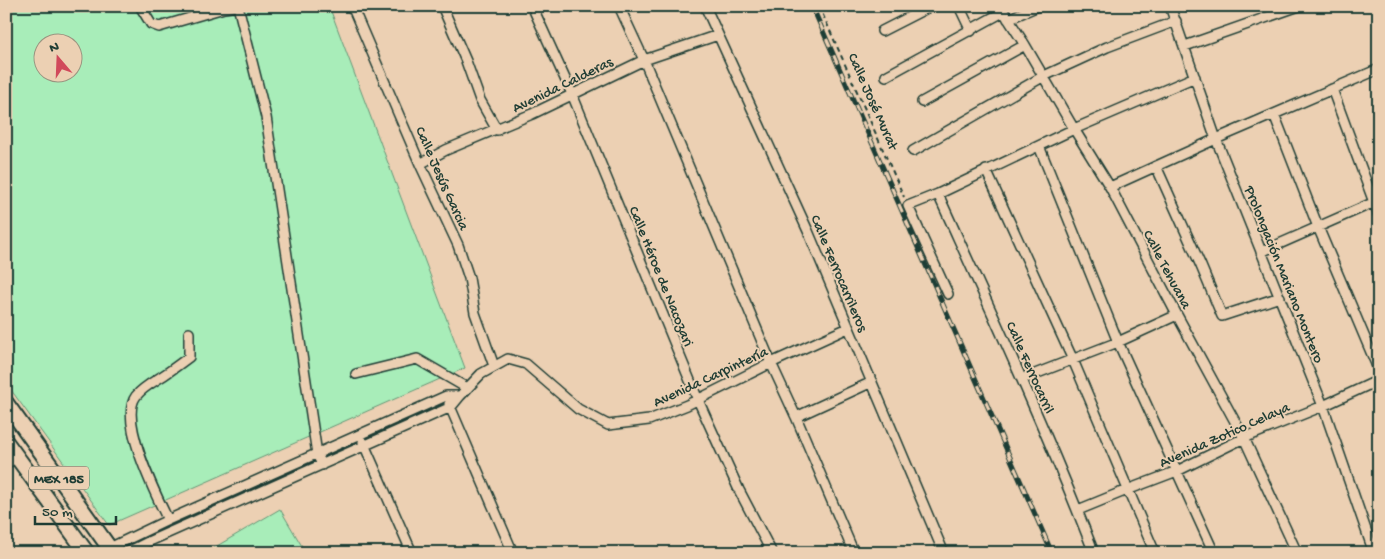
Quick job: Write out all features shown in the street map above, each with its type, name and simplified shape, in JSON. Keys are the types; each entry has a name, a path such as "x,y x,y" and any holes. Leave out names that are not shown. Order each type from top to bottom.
{"main road":[{"name":"MEX 185","path":"6,403 107,551"},
{"name":"MEX 185","path":"6,442 11,460 87,553"}],"street":[{"path":"140,6 151,24 159,27 224,8 238,6 266,117 318,454 322,464"},
{"name":"Calle Jesús Garcia","path":"352,6 420,164 458,246 468,278 475,313 494,366"},
{"path":"442,6 466,61 480,100 497,130"},
{"name":"Calle Héroe de Nacozari","path":"532,6 572,94 698,400 739,490 772,553"},
{"path":"619,6 644,60 770,362 796,417 854,553"},
{"name":"Calle Ferrocarrileros","path":"705,6 808,231 943,551 942,553"},
{"path":"882,31 931,6"},
{"path":"958,6 971,31"},
{"path":"886,76 1004,12 1038,6"},
{"name":"Prolongación Mariano Montero","path":"1170,6 1216,139 1323,406 1374,553"},
{"path":"1185,46 1299,6"},
{"name":"Calle Tehuana","path":"1004,12 1110,187 1244,438 1297,553"},
{"path":"914,151 1044,76 1107,47 1176,21"},
{"name":"Avenida Calderas","path":"420,164 446,150 497,130 644,60 718,35"},
{"path":"922,102 1025,45"},
{"path":"1110,187 1379,69"},
{"path":"948,294 908,206 938,194 1074,129 1195,77"},
{"path":"1332,89 1376,202 1379,216"},
{"path":"1274,114 1318,227 1379,372"},
{"path":"1039,146 1118,342 1214,553"},
{"path":"1156,166 1222,316 1280,297"},
{"path":"986,170 1073,360 1155,553"},
{"name":"Calle Ferrocarril","path":"938,194 1022,378 1078,510 1094,553"},
{"path":"1261,252 1376,202"},
{"path":"1022,378 1118,342 1177,315"},
{"name":"Avenida Carpintería","path":"494,366 508,359 526,364 578,408 608,425 649,420 698,400 770,362 848,328"},
{"path":"168,520 137,447 131,422 131,409 136,397 146,387 189,357 189,333"},
{"path":"356,374 417,359 467,388"},
{"path":"126,553 150,540 451,408 481,374 494,366"},
{"name":"Avenida Zotico Celaya","path":"1078,510 1177,471 1244,438 1323,406 1379,380"},
{"path":"796,417 872,382"},
{"path":"107,551 168,520 446,396 460,396"},
{"path":"446,396 513,553"},
{"path":"360,435 412,553"},
{"path":"145,531 150,540"}],"path":[{"name":"Calle José Murat","path":"818,6 908,206"}],"green space":[{"path":"6,6 329,6 465,368 109,525 6,383"},
{"path":"280,509 306,553 205,553"}],"railway":[{"path":"812,6 1052,553"}]}
